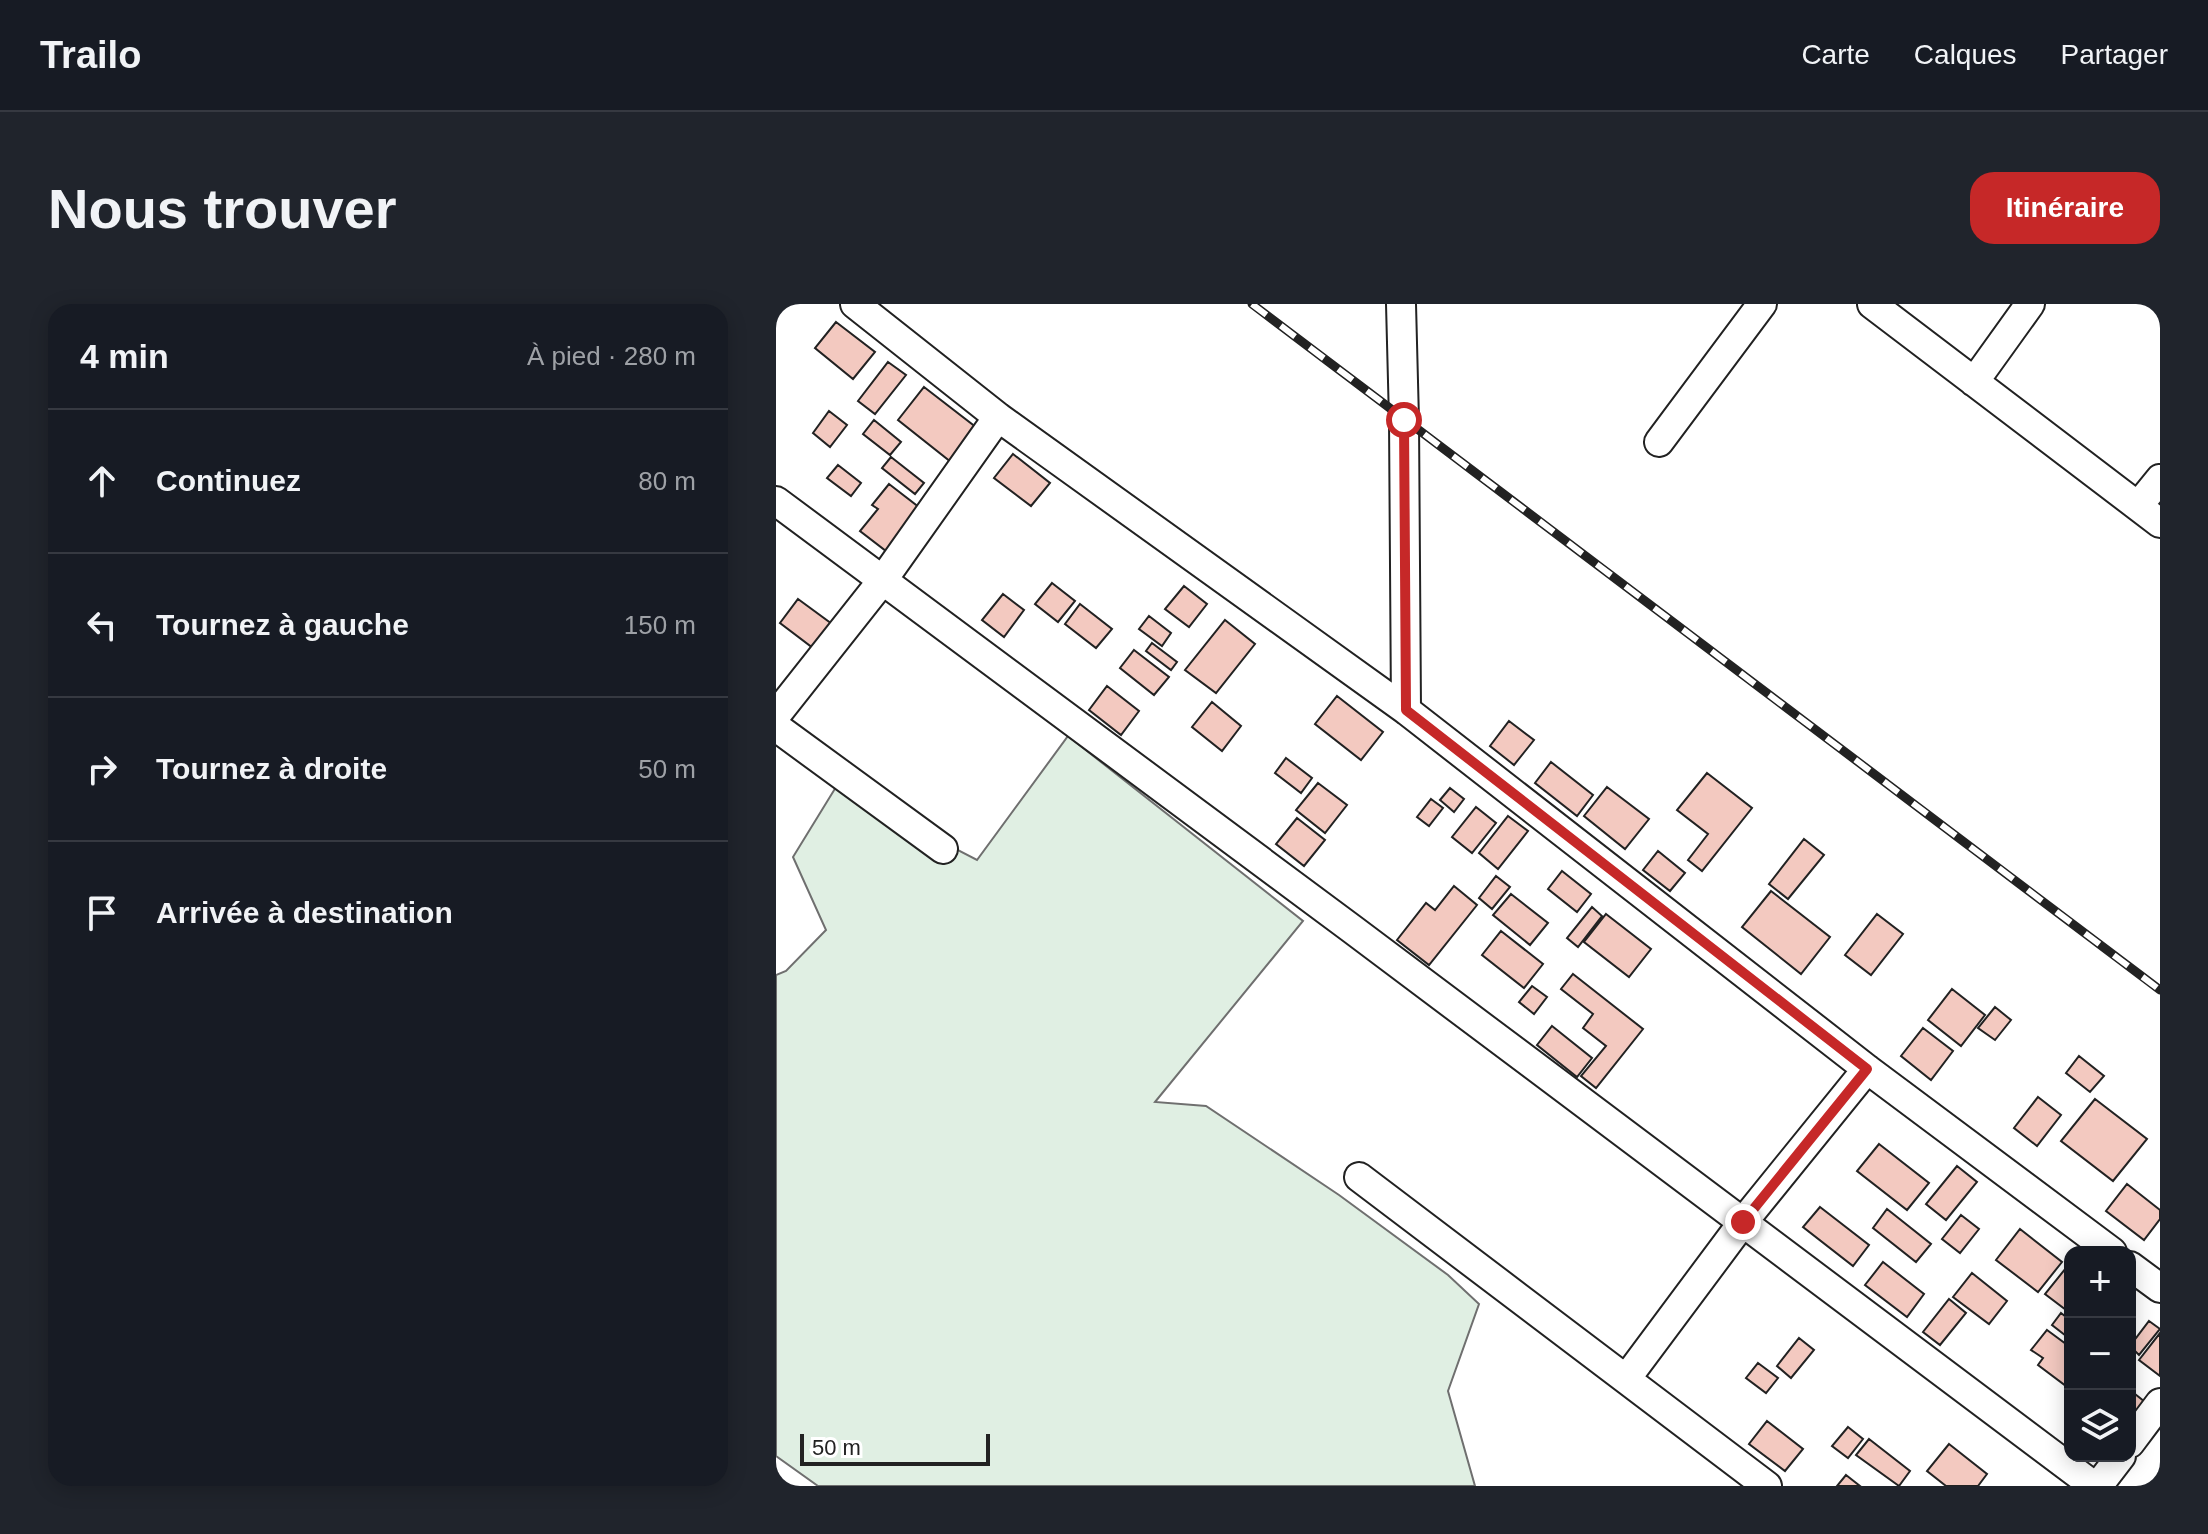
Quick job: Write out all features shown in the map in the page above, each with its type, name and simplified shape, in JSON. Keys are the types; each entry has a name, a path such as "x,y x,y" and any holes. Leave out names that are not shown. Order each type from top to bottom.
{"street":[{"path":"855,304 998,417 1406,710 1867,1069 2104,1246"},
{"path":"1401,304 1406,710"},
{"path":"1659,442 1762,304"},
{"path":"1872,304 2149,515 2160,479"},
{"path":"1974,382 2030,304"},
{"path":"776,715 882,581 998,417"},
{"path":"776,501 2096,1486 2116,1462"},
{"path":"776,727 943,849"},
{"path":"1626,1379 1743,1222 1867,1069"},
{"path":"1359,1177 1767,1486"},
{"path":"2136,1270 2160,1288"},
{"path":"2136,1435 2160,1403"}],"green space":[{"path":"1068,736 1303,921 1155,1102 1206,1106 1339,1195 1448,1275 1479,1304 1448,1391 1475,1486 818,1486 776,1456 776,975 786,971 826,930 793,857 836,787 977,860"}],"building":[{"path":"836,322 875,352 853,379 815,348"},
{"path":"888,362 906,375 875,414 858,401"},
{"path":"924,387 977,428 951,462 898,420"},
{"path":"829,411 847,425 830,447 813,433"},
{"path":"874,420 901,442 890,455 863,434"},
{"path":"1013,454 1050,483 1031,506 994,478"},
{"path":"891,457 924,483 915,494 882,468"},
{"path":"838,465 861,483 851,496 827,478"},
{"path":"889,484 920,508 886,551 860,531 878,509 872,505"},
{"path":"1052,583 1075,601 1058,622 1035,604"},
{"path":"1184,586 1207,604 1189,627 1165,609"},
{"path":"1003,594 1024,610 1004,637 982,620"},
{"path":"798,599 832,624 813,648 780,623"},
{"path":"1080,604 1112,629 1096,648 1065,624"},
{"path":"1149,616 1171,633 1162,646 1139,629"},
{"path":"1225,620 1255,644 1216,693 1185,670"},
{"path":"1152,643 1177,662 1171,670 1146,651"},
{"path":"1134,650 1169,677 1154,695 1120,668"},
{"path":"1107,686 1139,711 1121,735 1089,710"},
{"path":"1337,696 1383,732 1361,760 1315,724"},
{"path":"1212,702 1241,726 1222,751 1192,727"},
{"path":"1509,721 1534,740 1514,765 1490,746"},
{"path":"1286,758 1312,778 1301,793 1275,773"},
{"path":"1551,762 1593,795 1577,816 1535,783"},
{"path":"1707,773 1752,808 1702,871 1688,860 1708,834 1677,810"},
{"path":"1318,783 1347,805 1325,833 1296,810"},
{"path":"1607,787 1649,819 1625,849 1584,816"},
{"path":"1450,788 1464,799 1454,812 1440,800"},
{"path":"1431,799 1443,808 1429,826 1417,817"},
{"path":"1476,807 1496,823 1472,853 1452,837"},
{"path":"1508,816 1528,831 1498,869 1479,853"},
{"path":"1297,818 1325,840 1304,866 1276,844"},
{"path":"1804,839 1824,855 1788,899 1769,884"},
{"path":"1658,851 1685,873 1670,891 1643,870"},
{"path":"1562,871 1591,894 1577,912 1548,889"},
{"path":"1496,876 1510,887 1492,909 1479,898"},
{"path":"1454,886 1477,905 1429,965 1397,940 1426,903 1435,910"},
{"path":"1771,891 1830,937 1801,974 1742,927"},
{"path":"1511,894 1548,923 1530,945 1493,915"},
{"path":"1592,907 1602,916 1578,947 1567,938"},
{"path":"1606,914 1651,949 1629,977 1584,942"},
{"path":"1877,914 1903,934 1871,975 1845,955"},
{"path":"1501,931 1543,964 1524,988 1482,955"},
{"path":"1573,974 1643,1029 1596,1088 1581,1076 1606,1046 1583,1028 1593,1014 1561,989"},
{"path":"1532,986 1547,997 1534,1014 1519,1002"},
{"path":"1952,989 1985,1015 1961,1046 1928,1020"},
{"path":"1995,1007 2011,1020 1995,1040 1978,1028"},
{"path":"1552,1026 1592,1058 1577,1077 1537,1045"},
{"path":"1923,1028 1953,1051 1931,1080 1901,1056"},
{"path":"2079,1056 2104,1076 2090,1092 2066,1073"},
{"path":"2038,1097 2061,1115 2037,1146 2014,1128"},
{"path":"2095,1099 2147,1139 2113,1181 2061,1141"},
{"path":"1879,1144 1929,1183 1907,1210 1857,1171"},
{"path":"1957,1166 1977,1182 1946,1220 1926,1204"},
{"path":"2127,1184 2160,1210 2160,1219 2144,1240 2106,1211"},
{"path":"1820,1207 1869,1245 1853,1266 1803,1227"},
{"path":"1887,1209 1931,1244 1916,1262 1873,1228"},
{"path":"1961,1215 1979,1229 1960,1253 1942,1239"},
{"path":"2020,1229 2062,1262 2038,1292 1996,1260"},
{"path":"1883,1262 1924,1294 1907,1317 1865,1285"},
{"path":"2064,1270 2064,1308 2045,1294"},
{"path":"1972,1273 2007,1301 1989,1324 1953,1297"},
{"path":"1949,1299 1966,1313 1940,1345 1923,1332"},
{"path":"2061,1313 2064,1315 2064,1334 2052,1325"},
{"path":"2149,1321 2160,1329 2139,1355 2136,1352 2136,1338"},
{"path":"2047,1330 2064,1343 2064,1384 2038,1365 2043,1358 2031,1350"},
{"path":"2160,1333 2160,1376 2139,1360"},
{"path":"1799,1338 1814,1350 1791,1378 1777,1366"},
{"path":"1758,1363 1778,1378 1766,1393 1746,1378"},
{"path":"2136,1395 2150,1406 2136,1416"},
{"path":"1767,1421 1803,1449 1785,1471 1749,1444"},
{"path":"1848,1427 1863,1439 1848,1458 1832,1446"},
{"path":"1869,1439 1910,1471 1899,1486 1856,1455"},
{"path":"1949,1444 1987,1474 1978,1486 1946,1486 1927,1471"},
{"path":"1846,1475 1860,1486 1837,1486"}],"railway":[{"path":"1252,304 2160,990"}],"route":[{"path":"1404,420 1406,710 1867,1069 1743,1222"}]}
